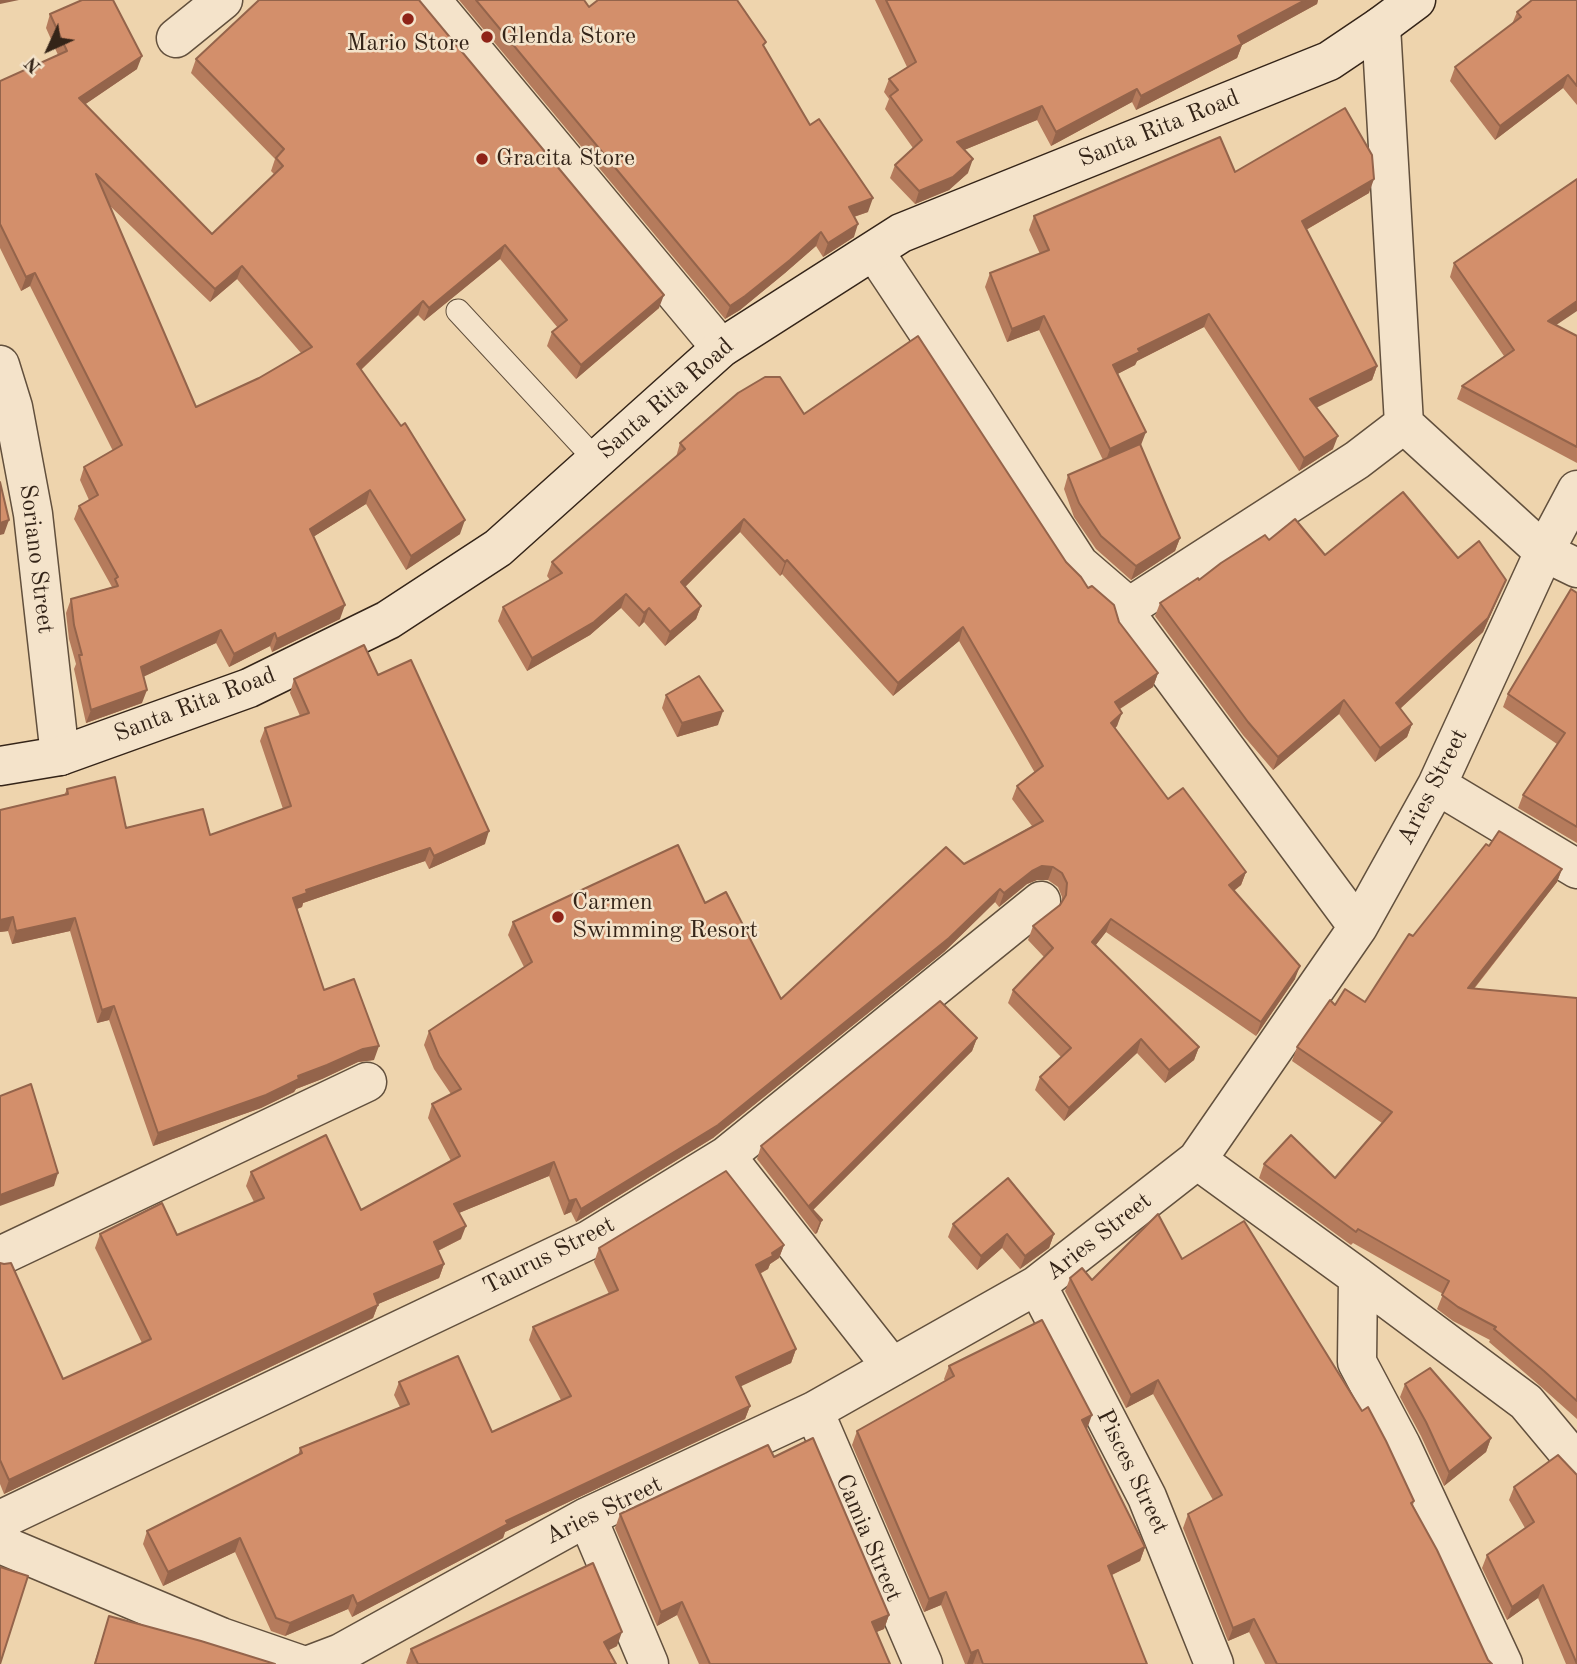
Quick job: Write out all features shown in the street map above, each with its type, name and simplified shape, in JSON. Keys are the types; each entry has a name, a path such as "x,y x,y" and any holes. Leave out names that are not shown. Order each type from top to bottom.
{"street":[{"path":"176,38 223,0"},
{"path":"431,0 721,348"},
{"name":"Santa Rita Road","path":"0,766 60,756 249,688 388,620 498,548 721,348 901,233 1329,61 1416,0"},
{"path":"1381,26 1404,425 1560,560"},
{"path":"874,251 1079,564 1129,607 1132,622 1358,928"},
{"name":"Soriano Street","path":"0,365 13,407 33,514 60,756"},
{"path":"1129,607 1357,460 1404,425"},
{"name":"Aries Street","path":"312,1664 341,1653 587,1517 814,1411 1037,1285 1197,1160 1358,928 1560,560 1577,490"},
{"path":"1437,785 1577,869"},
{"name":"Taurus Street","path":"0,1520 589,1240 726,1156 1041,901"},
{"path":"0,1256 367,1082"},
{"path":"726,1156 892,1367"},
{"path":"1197,1160 1526,1402 1577,1463"},
{"path":"1358,1277 1357,1362 1401,1445 1503,1664"},
{"name":"Pisces Street","path":"1037,1285 1147,1497 1214,1664"},
{"name":"Camia Street","path":"814,1411 923,1664"},
{"path":"587,1517 649,1664"},
{"path":"0,1544 221,1637 299,1664"}],"lane":[{"path":"458,311 596,460"}],"building":[{"path":"82,0 113,0 142,56 79,98 212,234 283,166 276,158 284,149 196,59 259,0 419,0 664,295 581,365 552,332 567,320 505,245 429,308 423,301 357,364 401,426 405,423 465,520 411,556 370,490 310,529 345,605 277,639 275,633 234,654 221,630 141,667 147,690 91,710 71,599 118,586 115,579 118,577 79,506 98,495 84,467 122,445 35,273 26,277 0,224 0,81 67,51 50,14","holes":["96,174 215,289 242,266 312,347 259,378 196,407"]},
{"path":"476,0 584,0 589,7 598,0 737,0 766,42 763,45 810,125 819,119 873,198 849,207 858,224 828,243 821,232 790,260 730,306"},
{"path":"886,0 1305,0 1238,36 1242,44 1141,96 1137,89 1056,132 1042,106 957,142 973,159 953,177 919,191 895,165 922,140 890,96 898,90 889,79 916,62"},
{"path":"1532,0 1577,0 1577,86 1568,75 1500,126 1455,67 1521,17 1517,12"},
{"path":"1345,108 1372,155 1374,179 1302,221 1377,366 1310,399 1338,436 1304,458 1209,314 1138,349 1140,352 1113,365 1146,432 1110,449 1044,316 1012,329 990,273 1049,250 1034,216 1220,137 1235,172"},
{"path":"1577,179 1577,301 1548,321 1577,336 1577,447 1462,386 1514,350 1454,263"},
{"path":"918,336 1066,562 1088,588 1092,586 1114,605 1119,622 1158,673 1115,702 1122,713 1111,723 1168,799 1183,788 1246,872 1229,885 1300,966 1261,1022 1111,919 1092,942 1199,1047 1169,1070 1141,1039 1069,1108 1040,1077 1071,1048 1013,990 1053,948 1033,926 1060,905 1066,895 1067,883 1062,873 1053,867 1042,866 1004,893 1000,889 949,938 718,1125 581,1209 576,1199 569,1201 554,1162 454,1204 466,1226 434,1242 444,1264 374,1294 378,1305 9,1480 0,1460 0,1263 11,1263 63,1379 151,1339 100,1234 162,1203 177,1235 264,1198 251,1172 326,1135 361,1210 460,1156 432,1104 461,1089 439,1056 429,1031 532,962 513,922 678,845 705,903 726,892 781,999 946,847 964,864 1043,821 1017,786 1043,766 963,627 898,683 787,560 785,562 744,519 681,582 701,606 670,632 649,608 644,613 626,594 594,622 532,658 503,607 562,573 552,562 685,449 680,443 738,393 765,377 780,377 804,414"},
{"path":"1140,444 1180,538 1136,566 1101,536 1079,503 1068,475"},
{"path":"0,482 9,520 0,523"},
{"path":"1403,492 1458,558 1479,541 1506,580 1488,618 1396,703 1412,724 1380,748 1344,700 1278,757 1248,722 1160,603 1265,535 1269,540 1295,519 1325,555"},
{"path":"1571,589 1577,593 1577,827 1523,795 1565,733 1508,694"},
{"path":"364,645 378,675 411,660 489,831 434,856 430,848 306,890 307,893 293,898 324,990 354,979 379,1046 363,1049 298,1076 299,1079 266,1095 158,1133 114,1006 102,1010 75,918 16,931 13,917 0,920 0,810 68,794 67,789 115,777 126,828 203,809 210,835 291,806 265,728 309,713 294,679"},
{"path":"699,676 723,711 682,723 666,695"},
{"path":"1499,831 1562,869 1468,988 1577,998 1577,1401 1494,1329 1496,1327 1458,1307 1442,1295 1449,1281 1358,1229 1356,1232 1264,1164 1291,1135 1335,1178 1392,1112 1297,1047 1330,1000 1335,1005 1345,989 1365,1002 1409,934 1413,936"},
{"path":"940,1001 977,1038 809,1206 822,1220 820,1221 761,1146"},
{"path":"31,1084 58,1173 0,1195 0,1096"},
{"path":"726,1171 784,1245 772,1253 773,1256 756,1265 796,1349 736,1377 750,1406 506,1521 508,1524 357,1604 353,1595 290,1623 276,1618 240,1538 168,1572 147,1531 302,1453 300,1448 409,1404 399,1382 458,1356 492,1432 571,1396 533,1327 618,1290 599,1248"},
{"path":"1008,1178 1054,1234 1025,1256 1007,1234 981,1256 953,1224"},
{"path":"1158,1214 1182,1259 1244,1221 1362,1411 1368,1407 1414,1501 1411,1503 1437,1550 1492,1664 1277,1664 1254,1619 1233,1628 1188,1514 1222,1495 1158,1380 1131,1395 1070,1278 1082,1268 1092,1280"},
{"path":"1042,1320 1092,1415 1082,1420 1145,1547 1108,1566 1147,1664 983,1664 978,1650 971,1653 946,1592 929,1599 857,1431 954,1376 949,1366"},
{"path":"1430,1368 1491,1438 1449,1472 1405,1384"},
{"path":"813,1438 889,1615 872,1622 890,1664 710,1664 682,1602 661,1612 620,1514 768,1445 774,1457"},
{"path":"1558,1455 1577,1475 1577,1664 1543,1585 1512,1607 1487,1555 1534,1522 1514,1487"},
{"path":"593,1563 622,1632 604,1642 616,1664 418,1664 411,1649"},
{"path":"0,1567 28,1576 0,1664"},
{"path":"109,1616 201,1641 275,1664 95,1664"}],"place":[{"name":"Mario Store","path":"408,19"},
{"name":"Glenda Store","path":"487,37"},
{"name":"Gracita Store","path":"482,159"},
{"name":"Carmen Swimming Resort","path":"558,917"}]}
